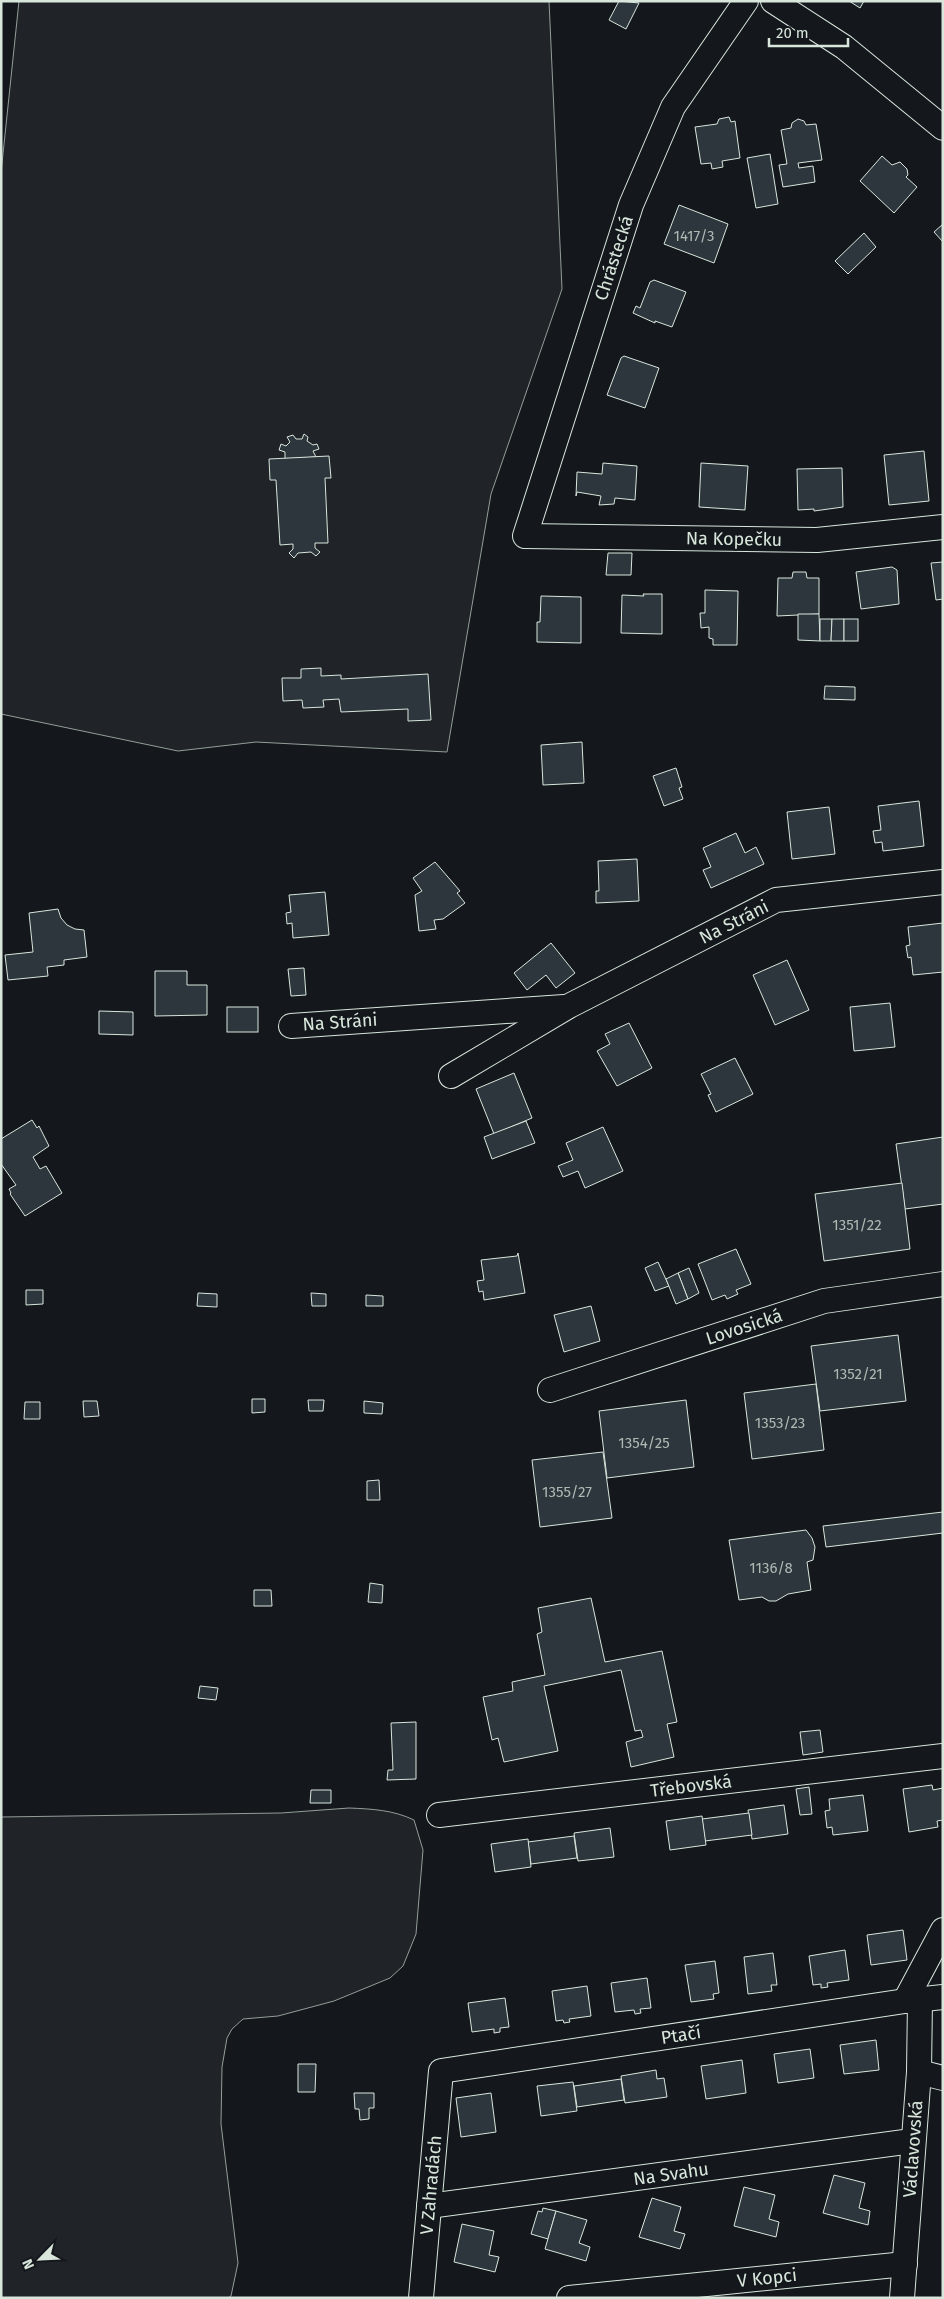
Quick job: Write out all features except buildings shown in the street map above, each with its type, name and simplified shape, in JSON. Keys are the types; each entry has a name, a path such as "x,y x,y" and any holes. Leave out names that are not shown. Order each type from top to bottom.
{"street":[{"name":"Chrástecká","path":"525,536 631,205 673,107 746,1"},
{"path":"773,1 844,48 943,128"},
{"name":"Na Kopečku","path":"525,536 817,540 943,527"},
{"name":"Na Stráni","path":"450,1076 569,1006 776,900 943,882"},
{"name":"Na Stráni","path":"291,1026 569,1006"},
{"name":"Lovosická","path":"550,1390 824,1301 943,1284"},
{"name":"Třebovská","path":"439,1815 943,1756"},
{"name":"Václavovská","path":"902,2298 923,2000 943,1930"},
{"name":"Ptačí","path":"441,2071 923,2000"},
{"name":"V Zahradách","path":"421,2298 441,2071"},
{"path":"919,2072 943,2078"},
{"name":"Na Svahu","path":"429,2206 912,2141"},
{"name":"V Kopci","path":"568,2298 905,2264"}],"shaded area":[{"path":"19,1 549,1 562,289 491,494 447,752 256,742 178,751 1,714 1,173"},
{"path":"349,1808 391,1812 414,1820 423,1850 416,1934 403,1966 390,1978 334,2001 278,2016 243,2019 232,2029 227,2038 222,2067 221,2124 238,2263 231,2296 228,2298 1,2298 1,1817 281,1813"}]}
